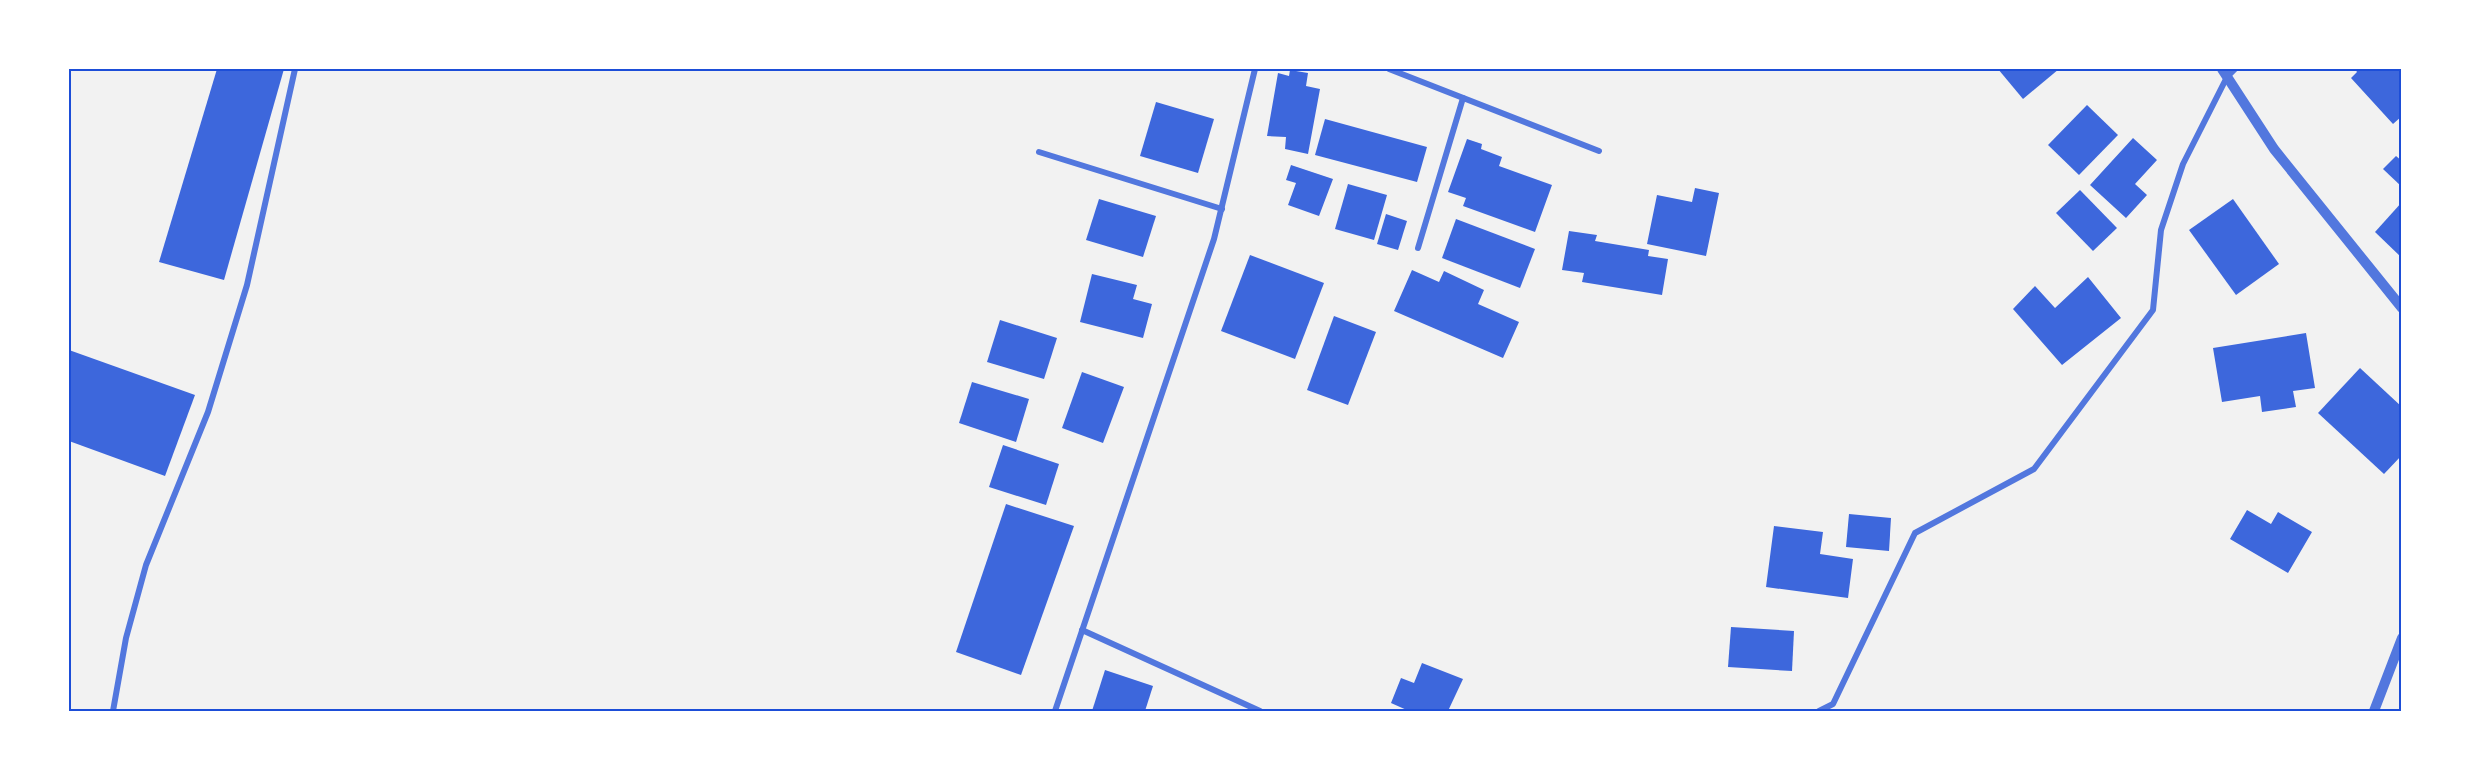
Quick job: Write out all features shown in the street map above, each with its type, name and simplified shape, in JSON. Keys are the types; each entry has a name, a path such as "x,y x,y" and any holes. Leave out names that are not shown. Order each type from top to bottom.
{"street":[{"path":"113,711 126,638 146,565 208,412 247,285 295,69"},
{"path":"1055,711 1214,239 1255,69"},
{"path":"1389,69 1599,151"},
{"path":"2228,72 2274,149 2402,308"},
{"path":"1820,711 1833,704 1915,533 2034,469 2153,310 2162,230 2183,165 2228,72"},
{"path":"1418,248 1463,98"},
{"path":"1039,152 1222,209"},
{"path":"1082,630 1260,711"},
{"path":"2374,711 2402,638"}],"building":[{"path":"217,69 284,69 224,280 159,262"},
{"path":"1998,69 2059,69 2023,99"},
{"path":"2355,69 2402,69 2402,116 2393,124 2351,78 2357,72"},
{"path":"1290,70 1308,73 1306,86 1320,89 1308,154 1285,149 1286,137 1267,136 1278,73 1289,76"},
{"path":"1156,102 1214,119 1198,173 1140,156"},
{"path":"2087,105 2118,135 2079,175 2048,145"},
{"path":"1325,119 1427,147 1417,182 1315,155"},
{"path":"2133,138 2157,160 2135,184 2147,195 2126,218 2090,185"},
{"path":"1467,139 1482,144 1481,149 1502,157 1499,166 1552,185 1535,232 1463,206 1466,198 1448,192"},
{"path":"2396,156 2402,161 2402,187 2383,169"},
{"path":"1291,165 1333,179 1319,216 1288,205 1296,183 1286,180"},
{"path":"1348,184 1387,195 1374,240 1335,229"},
{"path":"1695,188 1719,193 1706,256 1647,244 1657,195 1692,202"},
{"path":"2080,190 2117,228 2093,251 2056,213"},
{"path":"1099,199 1156,216 1143,257 1086,240"},
{"path":"2233,199 2279,264 2236,295 2189,230"},
{"path":"2402,202 2402,258 2375,232"},
{"path":"1386,214 1407,221 1398,250 1377,244"},
{"path":"1456,219 1535,249 1520,288 1442,258"},
{"path":"1569,231 1597,235 1595,241 1649,250 1648,256 1668,259 1662,295 1582,282 1584,273 1562,270"},
{"path":"1250,255 1324,283 1295,359 1221,331"},
{"path":"1412,270 1439,282 1444,271 1484,290 1478,304 1519,322 1503,358 1394,311"},
{"path":"1092,274 1137,285 1133,299 1152,304 1143,338 1080,322"},
{"path":"2088,277 2121,318 2062,365 2013,309 2035,286 2055,308"},
{"path":"1334,316 1376,332 1348,405 1307,390"},
{"path":"1000,320 1057,338 1044,379 987,362"},
{"path":"2306,333 2315,388 2293,391 2296,407 2262,412 2260,396 2222,402 2213,348"},
{"path":"69,350 195,395 165,476 69,441"},
{"path":"2360,368 2402,407 2402,455 2384,474 2318,413"},
{"path":"1082,372 1124,387 1103,443 1062,428"},
{"path":"972,382 1029,399 1016,442 959,423"},
{"path":"1003,445 1059,464 1046,505 989,487"},
{"path":"1006,504 1074,526 1021,675 956,652"},
{"path":"2247,510 2271,524 2278,512 2312,532 2288,573 2230,539"},
{"path":"1849,514 1891,518 1889,551 1846,547"},
{"path":"1774,526 1823,532 1820,554 1853,559 1848,598 1766,587"},
{"path":"1731,627 1794,631 1792,671 1728,667"},
{"path":"1422,663 1463,679 1448,711 1409,711 1391,703 1401,678 1414,683"},
{"path":"1105,670 1153,686 1145,711 1092,711"}]}
